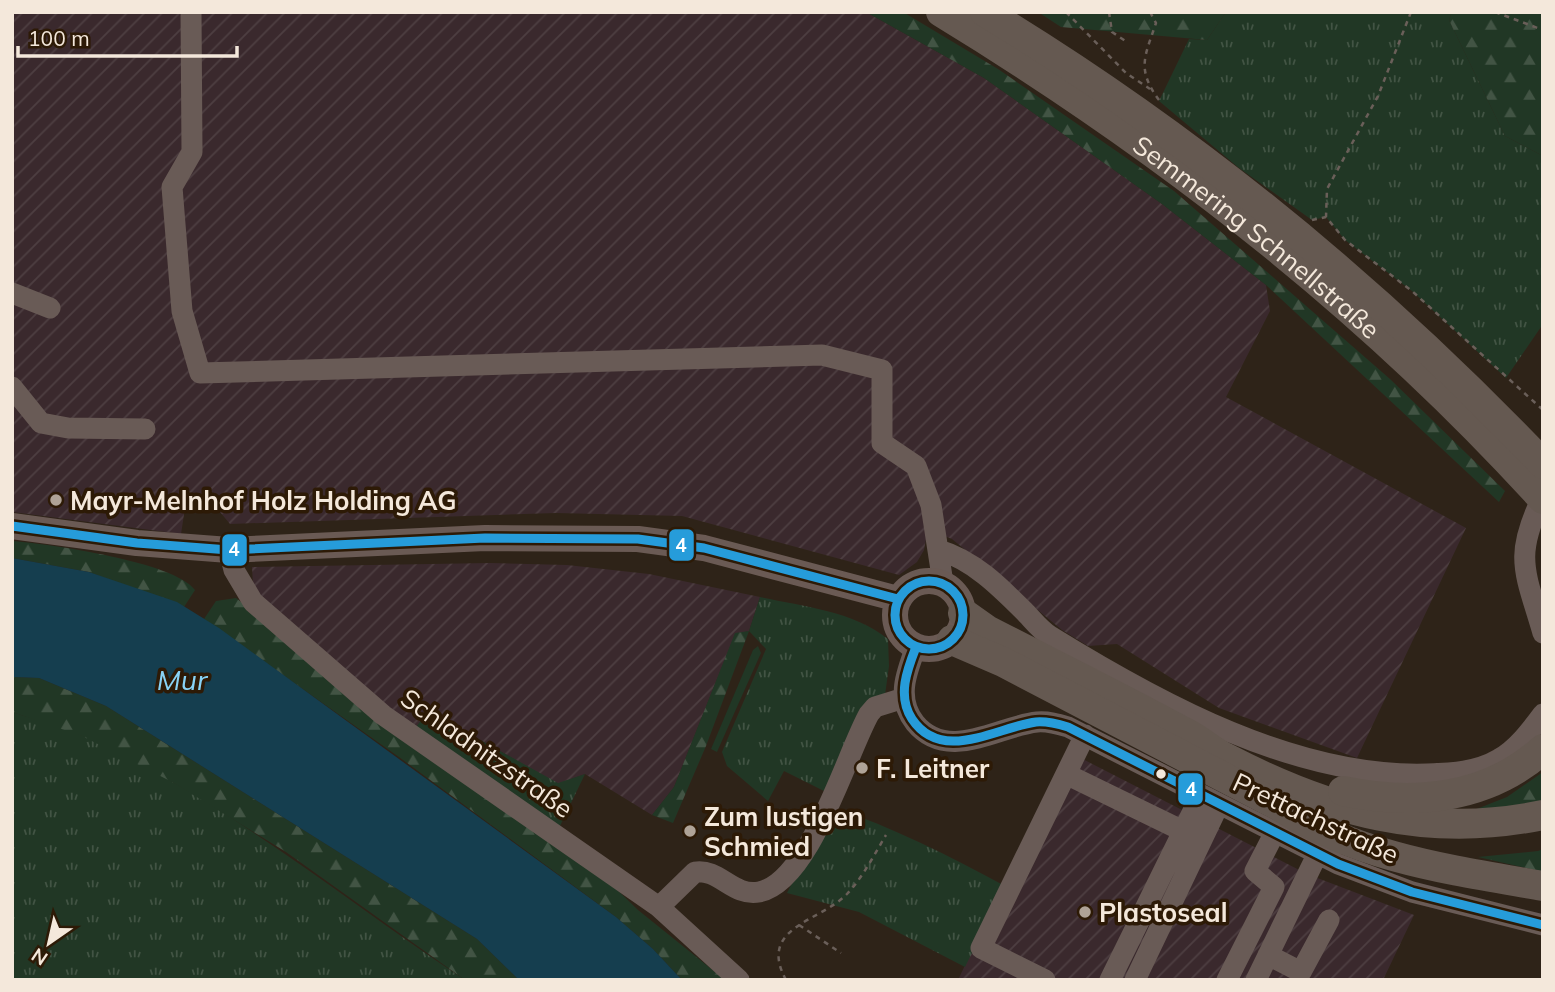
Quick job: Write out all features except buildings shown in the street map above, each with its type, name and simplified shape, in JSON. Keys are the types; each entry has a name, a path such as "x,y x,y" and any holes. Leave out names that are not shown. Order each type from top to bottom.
{"highway":[{"name":"Semmering Schnellstraße","path":"941,12 1030,66 1167,162 1279,250 1539,480"},
{"name":"Semmering Schnellstraße","path":"985,12 1041,46 1183,145 1325,258 1444,365 1539,480"},
{"path":"1539,480 1543,515"},
{"path":"958,627 987,630 1188,734 1303,780 1346,792 1432,798 1466,793 1498,781 1543,749"},
{"path":"958,627 1003,662 1277,820 1407,841 1460,844 1511,841 1543,834"},
{"path":"1188,734 1223,757 1276,783 1339,807 1390,820 1443,826 1501,823 1543,815"},
{"path":"1277,820 1307,824 1343,840 1415,863 1543,886"}],"main road":[{"path":"12,526 137,543 229,550 485,538 638,539 704,548 898,599"},
{"path":"929,580 943,583 954,591 958,627 942,647 916,647 904,639 895,625 894,611 898,599 916,582 929,580"}],"street":[{"path":"191,12 192,152 172,187 182,311 200,373 822,355 882,370 883,443 916,466 931,505 943,583"},
{"path":"12,293 50,308"},
{"path":"12,387 41,423 68,428 145,429"},
{"path":"1539,480 1522,556 1543,633"},
{"path":"938,542 998,585 1047,634 1162,698 1234,733 1300,759 1365,772 1464,773 1499,759 1530,732 1543,714"},
{"name":"Schladnitzstraße","path":"229,550 234,570 253,602 383,715 659,907 739,980"},
{"path":"659,907 695,872 710,874 741,892 755,892 778,883 793,867 816,831 869,714 875,707 904,698 905,676 916,647"},
{"name":"Prettachstraße","path":"904,698 906,708 917,726 943,741 974,740 1044,722 1068,727 1210,799 1277,820 1317,855 1412,892 1543,925"},
{"path":"1045,980 981,948 1085,735"},
{"path":"1066,774 1183,831"},
{"path":"1110,980 1183,831 1210,799"},
{"path":"1135,980 1210,799"},
{"path":"1227,980 1274,887 1255,871 1277,820"},
{"path":"1255,980 1317,855"},
{"path":"1268,955 1299,976 1329,920"}],"path":[{"path":"1066,12 1126,73 1150,89 1159,101"},
{"path":"1110,12 1112,32 1127,41"},
{"path":"1150,12 1156,23 1142,62 1150,89"},
{"path":"1411,12 1374,106 1327,189 1326,217 1345,240 1412,291 1543,410"},
{"path":"1495,12 1543,30"},
{"path":"1302,213 1312,220 1326,217"},
{"path":"786,980 779,968 781,942 799,925 846,895 886,835"},
{"path":"799,925 841,953"}],"shaded area":[{"path":"12,12 866,12 984,78 1162,204 1266,285 1270,311 1226,397 1466,528 1357,758 1219,708 1117,644 1088,646 1062,630 952,539 937,533 927,534 924,550 917,562 899,575 682,516 556,513 230,524 205,494 185,508 181,534 12,512"},
{"path":"490,563 567,565 649,574 760,597 749,631 735,634 674,787 652,815 585,774 558,784 429,711 413,731 262,598 253,585 252,567"},
{"path":"1067,751 1307,874 1414,915 1383,980 958,980"}],"green space":[{"path":"866,12 903,12 998,69 1174,191 1390,379 1505,491 1499,502 1266,285 1162,204 984,78"},
{"path":"1038,12 1226,12 1207,40 1061,27"},
{"path":"1226,12 1452,12 1449,20 1505,136 1543,156 1543,324 1506,378 1412,291 1345,240 1326,217 1312,220 1239,168 1159,101 1189,39 1207,40"},
{"path":"1452,12 1543,12 1543,156 1505,136 1449,20"},
{"path":"12,541 81,550 138,563 183,580 195,590 184,607 89,572 12,558"},
{"path":"760,597 843,616 888,639 889,666 885,695 830,794 784,771 768,801 727,766 722,752 766,649 749,631"},
{"path":"236,598 608,881 638,910 725,980 682,980 653,949 616,917 399,757 204,619 216,601"},
{"path":"749,631 706,746 673,823 652,815 674,787 735,633"},
{"path":"758,646 761,653 717,752 711,749 753,650"},
{"path":"12,677 39,678 106,706 477,939 519,980 465,980 286,852 174,783 82,736 12,712"},
{"path":"428,711 558,783 585,774 558,830 413,731"},
{"path":"12,712 83,736 184,788 279,850 465,980 12,980"},
{"path":"1543,772 1543,801 1469,812 1507,797"},
{"path":"832,807 899,833 1005,886 965,967 859,912 787,893"},
{"path":"1543,849 1543,872 1478,857 1538,851"}],"water":[{"name":"Mur","path":"12,558 89,572 177,602 219,628 616,917 653,949 682,980 519,980 477,939 106,706 39,678 12,677"}],"transit line":[{"name":"4","path":"12,526 137,543 229,550 485,538 638,539 704,548 898,599"},
{"name":"4","path":"936,581 957,596 963,608 963,615 961,628 953,639 936,649 922,649 905,639 897,628 895,608 905,591 916,583 936,581"},
{"name":"4","path":"916,647 905,683 907,710 924,732 939,739 971,739 1036,722 1068,727 1338,864 1412,892 1543,925"}],"place":[{"name":"Mayr-Melnhof Holz Holding AG","path":"56,500"},
{"name":"F. Leitner","path":"862,768"},
{"name":"Zum lustigen Schmied","path":"690,831"},
{"name":"Plastoseal","path":"1085,912"}]}
